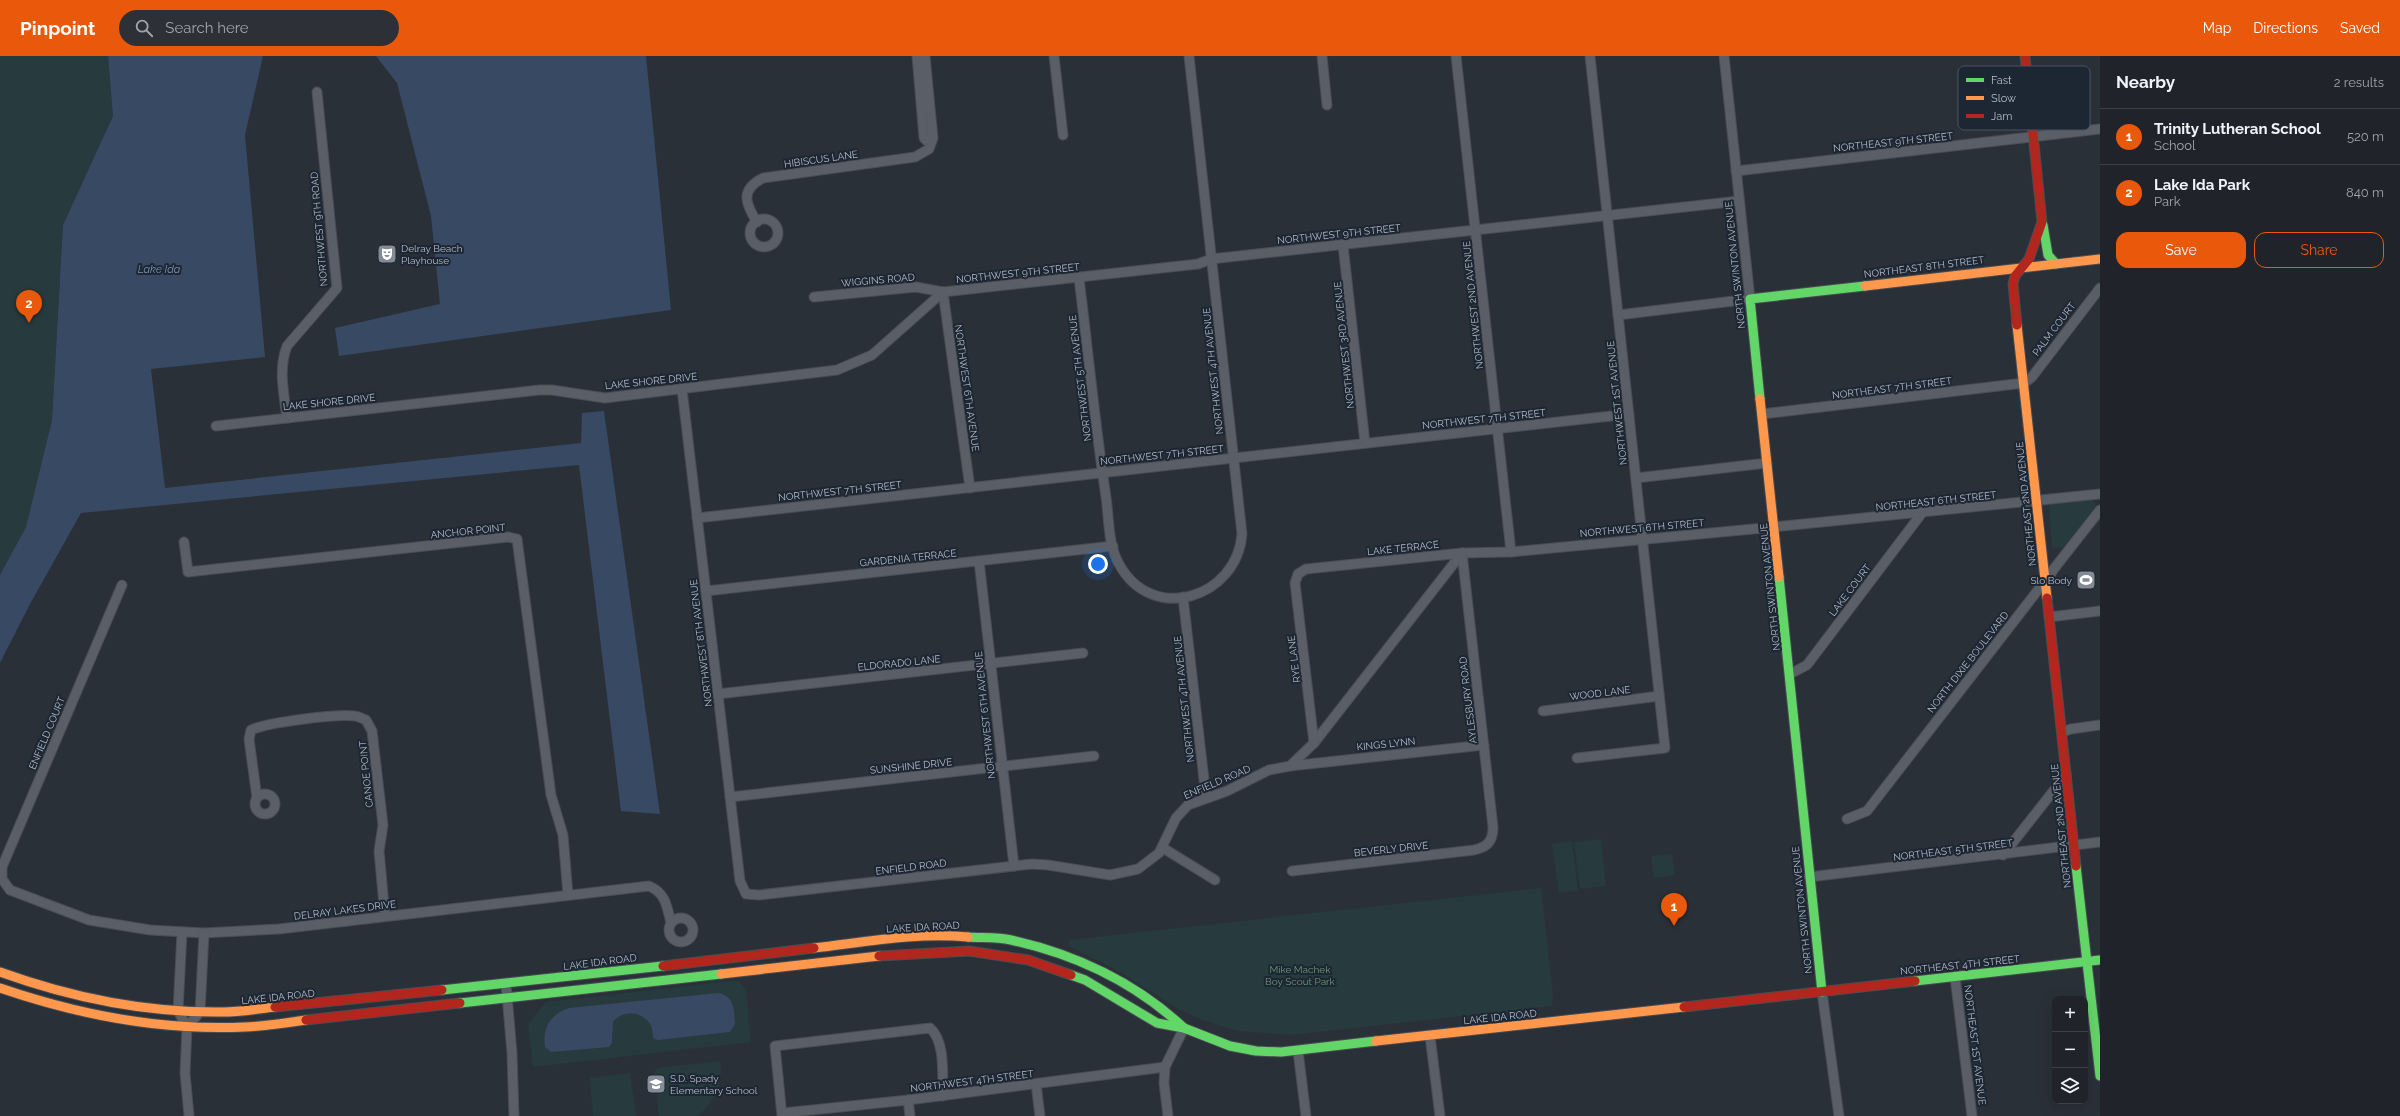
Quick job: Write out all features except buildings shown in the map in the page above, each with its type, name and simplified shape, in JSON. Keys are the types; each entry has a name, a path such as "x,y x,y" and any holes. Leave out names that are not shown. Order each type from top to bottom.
{"street":[{"path":"917,56 924,138 930,144 933,138 925,56"},
{"path":"1054,56 1063,135"},
{"name":"NORTHWEST 4TH AVENUE","path":"1189,56 1242,534 1238,555 1232,568 1218,582 1203,592 1183,597 1206,797"},
{"path":"1322,56 1327,105"},
{"name":"NORTHWEST 2ND AVENUE","path":"1456,56 1511,552"},
{"name":"NORTHWEST 1ST AVENUE","path":"1577,758 1666,748 1659,696 1590,56"},
{"name":"NORTH SWINTON AVENUE","path":"1724,56 1790,674 1809,877 1822,992 1839,1116"},
{"name":"NORTHEAST 2ND AVENUE","path":"2025,56 2026,66"},
{"name":"NORTHWEST 9TH ROAD","path":"287,418 282,366 284,353 287,346 337,288 317,92"},
{"name":"NORTHEAST 9TH STREET","path":"1736,170 2100,129"},
{"name":"NORTHEAST 2ND AVENUE","path":"2032,130 2042,222 2025,267 2015,276 2013,284 2086,962 2100,1076"},
{"name":"HIBISCUS LANE","path":"757,222 747,207 747,193 752,184 763,178 915,157 929,149 930,144"},
{"name":"NORTHWEST 9TH STREET","path":"943,292 1198,264 1211,259 1739,201"},
{"path":"2042,222 2048,255 2056,264"},
{"name":"NORTHWEST 3RD AVENUE","path":"1343,245 1366,443"},
{"name":"NORTHEAST 8TH STREET","path":"1750,299 2100,259"},
{"name":"NORTHWEST 5TH AVENUE","path":"1079,278 1102,473 1113,546 1118,564 1136,585 1155,595 1183,597"},
{"name":"WIGGINS ROAD","path":"814,297 916,287 943,292"},
{"name":"PALM COURT","path":"2024,383 2032,377 2100,288"},
{"name":"LAKE SHORE DRIVE","path":"216,426 539,390 566,391 605,398 844,368 872,355 943,292"},
{"name":"NORTHWEST 6TH AVENUE","path":"943,292 970,488"},
{"path":"1618,315 1750,299"},
{"name":"NORTHEAST 7TH STREET","path":"1762,414 2024,383"},
{"name":"NORTHWEST 8TH AVENUE","path":"682,389 740,881 746,894"},
{"name":"NORTHWEST 7TH STREET","path":"697,518 1629,414"},
{"path":"1636,478 1768,463"},
{"name":"NORTHEAST 6TH STREET","path":"1774,527 2100,494"},
{"name":"NORTH DIXIE BOULEVARD","path":"1847,819 1867,811 2038,590 2046,583 2053,570 2100,510"},
{"name":"LAKE COURT","path":"1790,674 1807,665 1922,513"},
{"name":"NORTHWEST 6TH STREET","path":"1511,552 1643,538 1774,527"},
{"name":"ANCHOR POINT","path":"184,542 188,572 508,537 517,539 551,795 563,835 568,895"},
{"name":"GARDENIA TERRACE","path":"706,591 1113,546"},
{"name":"LAKE TERRACE","path":"1298,574 1306,569 1462,553 1511,552"},
{"path":"1290,766 1314,743 1462,553"},
{"name":"AYLESBURY ROAD","path":"1462,553 1493,827 1490,843"},
{"name":"NORTHWEST 6TH AVENUE","path":"979,561 1014,866"},
{"name":"RYE LANE","path":"1298,574 1295,583 1314,743"},
{"name":"ENFIELD COURT","path":"3,885 2,867 122,585"},
{"path":"2049,617 2100,611"},
{"name":"ELDORADO LANE","path":"718,694 1083,653"},
{"name":"WOOD LANE","path":"1544,710 1659,696"},
{"name":"CANOE POINT","path":"257,798 249,739 251,730 263,725 317,719 355,716 366,720 372,731 383,825 379,851 385,916"},
{"path":"2062,732 2071,728 2100,725"},
{"name":"KINGS LYNN","path":"1290,766 1484,745"},
{"name":"SUNSHINE DRIVE","path":"730,797 1094,756"},
{"name":"ENFIELD ROAD","path":"746,894 759,895 1014,866 1048,865 1094,874 1126,873 1150,862 1163,848 1179,813 1188,804 1227,791 1269,770 1290,766"},
{"path":"2003,855 2066,775"},
{"name":"NORTHEAST 5TH STREET","path":"1809,877 2074,847 2100,842"},
{"name":"BEVERLY DRIVE","path":"1292,871 1474,850 1484,848 1490,843"},
{"path":"1163,848 1215,880"},
{"name":"DELRAY LAKES DRIVE","path":"3,885 10,890 31,899 89,920 150,930 182,932 256,932 649,886 658,890 664,898 671,923"},
{"path":"182,932 178,1011 187,1027 185,1073 189,1116"},
{"path":"187,1027 200,1012 204,933"},
{"name":"LAKE IDA ROAD","path":"0,972 47,988 87,998 178,1011 200,1012 271,1009 506,984 921,936 949,935 990,937 1030,944 1074,958 1133,989 1165,1010 1184,1028"},
{"path":"921,936 922,952"},
{"name":"LAKE IDA ROAD","path":"0,988 62,1008 105,1018 187,1027 268,1026 922,952 988,952 1048,965 1102,989 1157,1023 1184,1028 1207,1039 1243,1049 1268,1052 1298,1051 1822,992"},
{"path":"752,971 772,953"},
{"name":"NORTHEAST 4TH STREET","path":"1822,992 2100,960"},
{"name":"NORTHEAST 1ST AVENUE","path":"1955,977 1972,1116"},
{"path":"506,984 512,1053 514,1116"},
{"path":"782,1114 775,1046 930,1028 935,1032 939,1042 943,1096"},
{"path":"1168,1116 1164,1083 1165,1067 1184,1028"},
{"path":"1430,1036 1440,1116"},
{"path":"1298,1051 1306,1116"},
{"name":"NORTHWEST 4TH STREET","path":"782,1114 943,1096 1165,1067"},
{"path":"1036,1084 1040,1116"},
{"path":"908,1100 910,1116"}],"green space":[{"path":"0,56 108,56 113,116 63,225 52,420 26,527 0,575"},
{"path":"2088,499 2093,500 2096,506 2064,547 2052,548 2049,506 2053,503"},
{"path":"1601,839 1606,886 1580,889 1574,842"},
{"path":"1572,841 1578,891 1559,893 1552,844"},
{"path":"1672,854 1675,875 1654,878 1651,856"},
{"name":"Mike Machek Boy Scout Park","path":"1541,888 1553,995 1552,1006 1291,1035 1238,1031 1202,1020 1178,1009 1122,973 1069,946 1069,940"},
{"path":"738,980 746,990 751,1042 533,1067 528,1024 546,1002"},
{"path":"720,1061 721,1069 719,1084 713,1099 703,1111 697,1116 659,1116 654,1073 658,1068"},
{"path":"630,1073 636,1116 593,1116 590,1078"}],"water":[{"name":"Lake Ida","path":"108,56 263,56 245,135 265,357 151,369 165,488 581,443 582,413 604,411 660,814 621,811 579,465 81,513 30,604 0,663 0,575 26,527 52,420 63,225 113,116"},
{"path":"376,56 646,56 671,310 339,356 335,328 440,304 431,216 397,83"},
{"path":"718,993 728,997 731,1001 735,1024 730,1032 658,1040 654,1039 651,1026 646,1020 637,1014 627,1014 621,1015 613,1022 612,1042 609,1047 551,1052 545,1047 545,1033 549,1022 557,1014 569,1008"}],"traffic: fast":[{"path":"2043,225 2048,255 2056,264"},
{"path":"1760,399 1750,299 1865,286"},
{"path":"1779,577 1822,992"},
{"path":"2076,866 2100,1076"},
{"path":"968,937 1011,940 1058,953 1081,962 1104,972 1146,997 1184,1028"},
{"path":"1915,981 2100,960"},
{"path":"442,990 663,966"},
{"path":"460,1003 721,974"},
{"path":"1071,975 1085,980 1157,1023 1184,1028 1230,1046 1256,1051 1281,1052 1376,1041"}],"traffic: slow":[{"path":"1865,286 2100,259"},
{"path":"2017,325 2047,598"},
{"path":"1760,399 1779,577"},
{"path":"814,948 910,937 968,937"},
{"path":"721,974 879,956"},
{"path":"0,972 82,996 138,1007 195,1012 242,1011 275,1007"},
{"path":"0,988 60,1006 151,1024 214,1028 245,1027 306,1020"},
{"path":"1376,1041 1684,1007"}],"traffic: jam":[{"path":"2025,56 2026,66"},
{"path":"2017,325 2013,284 2015,276 2029,259 2042,222 2033,130"},
{"path":"2047,598 2076,866"},
{"path":"663,966 814,948"},
{"path":"879,956 969,951 1028,960 1071,975"},
{"path":"1684,1007 1915,981"},
{"path":"275,1007 442,990"},
{"path":"306,1020 460,1003"}],"place":[{"name":"Delray Beach Playhouse","path":"387,254"},
{"name":"Lake Ida Park","path":"29,323"},
{"name":"Slo Body","path":"2086,580"},
{"name":"Trinity Lutheran School","path":"1674,926"},
{"name":"S.D. Spady Elementary School","path":"656,1084"}]}
